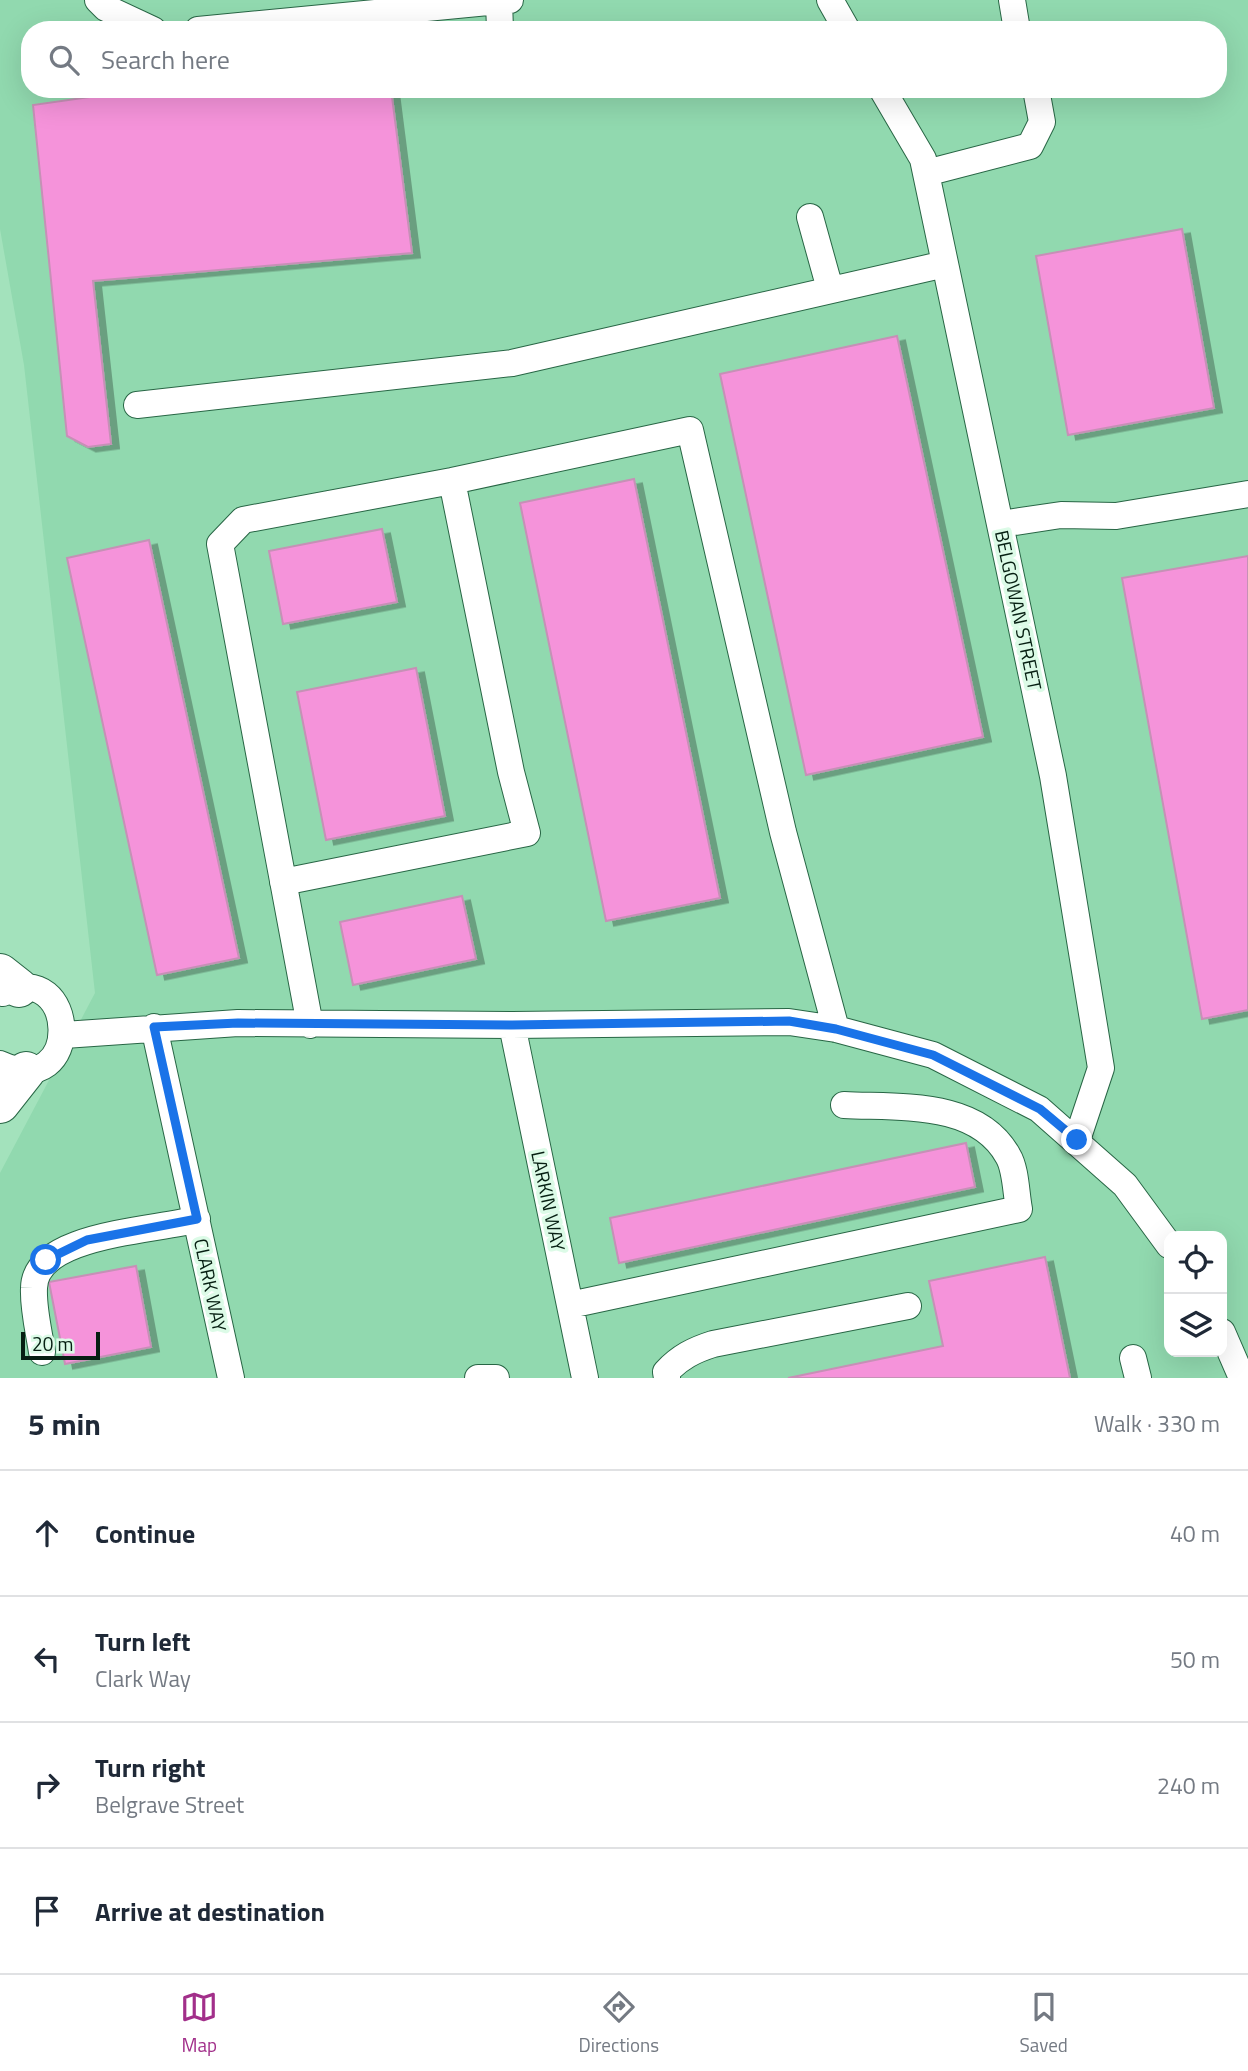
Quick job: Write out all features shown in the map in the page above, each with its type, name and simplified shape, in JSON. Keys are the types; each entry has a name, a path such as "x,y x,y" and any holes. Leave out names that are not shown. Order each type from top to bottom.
{"highway":[{"path":"0,1104 13,1068"}],"street":[{"path":"99,0 106,8 134,21"},
{"path":"830,0 842,21"},
{"path":"1012,0 1016,21"},
{"path":"293,21 504,1 501,21"},
{"name":"BELGOWAN STREET","path":"887,98 923,159 1053,776 1101,1068 1077,1140"},
{"path":"1021,98 1023,128 1032,138"},
{"path":"926,173 1030,146 1042,122 1038,98"},
{"path":"810,217 830,289"},
{"path":"137,405 512,363 945,264"},
{"path":"310,1025 220,544 243,520 452,481 690,430 783,832 836,1029"},
{"path":"284,882 527,833 511,772 452,481"},
{"path":"1001,524 1061,515 1116,516 1248,494"},
{"path":"6,985 31,989 52,1000 63,1022 64,1035 51,1059 39,1067 13,1068"},
{"path":"64,1035 238,1023 512,1025 789,1021 836,1029 933,1055 1040,1109 1125,1185 1164,1238"},
{"name":"LARKIN WAY","path":"512,1025 585,1378"},
{"name":"CLARK WAY","path":"154,1027 231,1378"},
{"path":"570,1306 1019,1209 1010,1157 980,1124 938,1111 844,1105"},
{"path":"42,1352 33,1286 46,1260 87,1240 197,1219"},
{"path":"667,1378 666,1372 676,1362 693,1351 713,1344 908,1306"},
{"path":"1227,1344 1242,1378"},
{"path":"478,1378 496,1378"}],"shaded area":[{"path":"0,0 1248,0 1248,1378 0,1378 0,1173 95,993 24,365 0,229"}],"building":[{"path":"82,98 392,98 412,253 93,281 111,444 88,447 67,436 33,105"},
{"path":"1182,229 1214,408 1068,435 1036,256"},
{"path":"897,336 983,737 806,775 720,374"},
{"path":"634,479 720,898 606,921 520,503"},
{"path":"382,529 397,602 283,624 269,551"},
{"path":"149,540 239,958 157,975 67,558"},
{"path":"1248,556 1248,1010 1202,1019 1122,578"},
{"path":"416,668 445,816 326,840 297,692"},
{"path":"462,896 476,959 353,985 340,922"},
{"path":"966,1143 975,1187 619,1263 610,1218"},
{"path":"1045,1257 1070,1378 788,1378 943,1346 929,1281"},
{"path":"136,1266 151,1347 65,1364 49,1282"}],"route":[{"path":"46,1260 87,1240 197,1219 154,1027 238,1023 512,1025 789,1021 836,1029 933,1055 1040,1109 1077,1140"}]}
